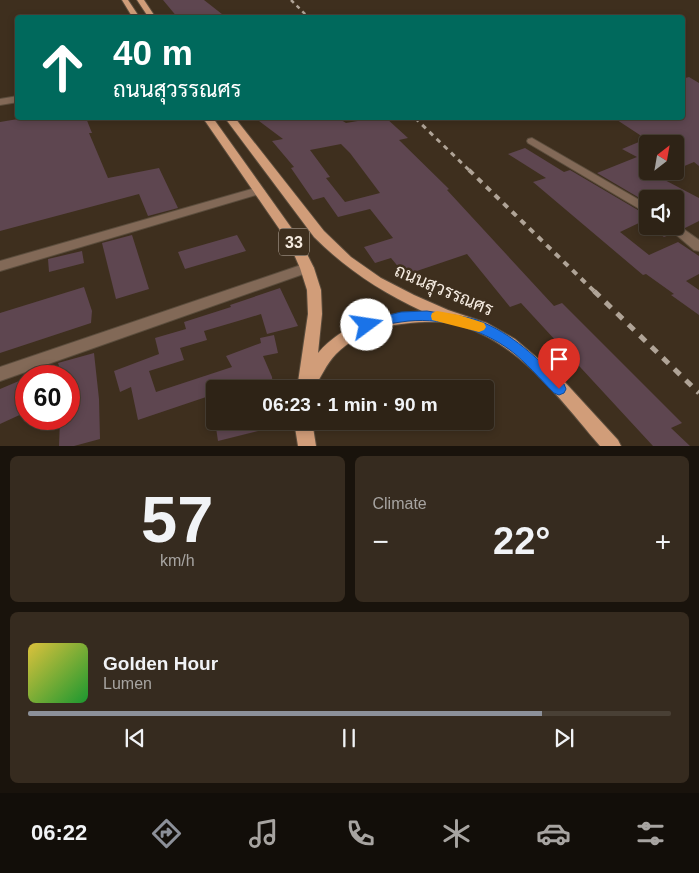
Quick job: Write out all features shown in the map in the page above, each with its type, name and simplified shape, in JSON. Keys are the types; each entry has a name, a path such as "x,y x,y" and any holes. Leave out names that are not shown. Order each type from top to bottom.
{"main road":[{"path":"125,0 135,15"},
{"path":"140,0 151,15"},
{"name":"33","path":"209,120 294,243 307,268 314,290 315,314 307,380"},
{"name":"ถนนสุวรรณศร","path":"232,120 334,251 379,284 415,302 492,332 516,347 535,364 612,446"},
{"path":"310,380 313,371 325,355 341,340 367,325 401,317 427,316 459,320"},
{"path":"304,430 307,446"}],"street":[{"path":"0,102 15,100"},
{"path":"532,142 639,205"},
{"path":"0,266 259,191"},
{"path":"683,235 699,248"},
{"path":"0,374 307,268"}],"building":[{"path":"163,0 204,0 223,15 176,15"},
{"path":"689,77 699,83 699,166 694,162 684,166 684,135 640,135 617,120 685,120 685,78"},
{"path":"15,120 87,120 92,133 89,133 108,178 159,168 178,208 148,216 139,194 0,231 0,122"},
{"path":"258,120 341,120 346,123 363,120 388,120 408,138 399,140 449,189 447,190 554,306 562,303 682,423 671,428 690,446 653,446 521,303 510,307 467,254 405,275 391,258 375,263 364,247 393,238 370,209 338,217 324,197 313,200 291,168 294,167 272,141 283,139","holes":["341,144 380,193 345,202 326,178 330,177 310,150"]},
{"path":"639,142 639,180 665,180 684,190 639,190 639,198 597,173 637,157 622,149"},
{"path":"525,148 564,172 570,170 639,211 639,223 620,232 649,255 678,242 699,256 699,274 686,281 699,290 699,315 646,274 643,275 533,182 546,178 508,154"},
{"path":"684,190 699,198 699,221 685,228"},
{"path":"132,235 149,289 116,299 102,243"},
{"path":"237,235 246,251 185,269 178,252"},
{"path":"82,251 84,263 49,272 48,259"},
{"path":"84,287 92,311 91,323 0,353 0,313"},
{"path":"280,288 298,326 267,334 261,314 204,331 207,340 180,348 184,360 149,371 156,392 232,367 226,356 261,343 260,338 274,335 278,353 263,356 272,380 206,380 206,397 138,420 131,387 120,392 114,371 159,354 155,338 186,329 184,322 231,307 230,305"},
{"path":"94,353 99,399 100,439 74,446 59,446 60,430 80,430 80,365 59,365 58,363"},
{"path":"15,383 15,417 0,424 0,389"},
{"path":"216,430 262,430 218,441"}],"railway":[{"path":"291,0 306,15"},
{"path":"417,120 470,171"},
{"path":"469,170 595,292"},
{"path":"594,291 699,393"}],"slow traffic":[{"path":"437,316 459,320 479,327"}],"route":[{"path":"367,325 401,317 427,316 440,316 472,324 492,332 516,347 559,389"}]}
